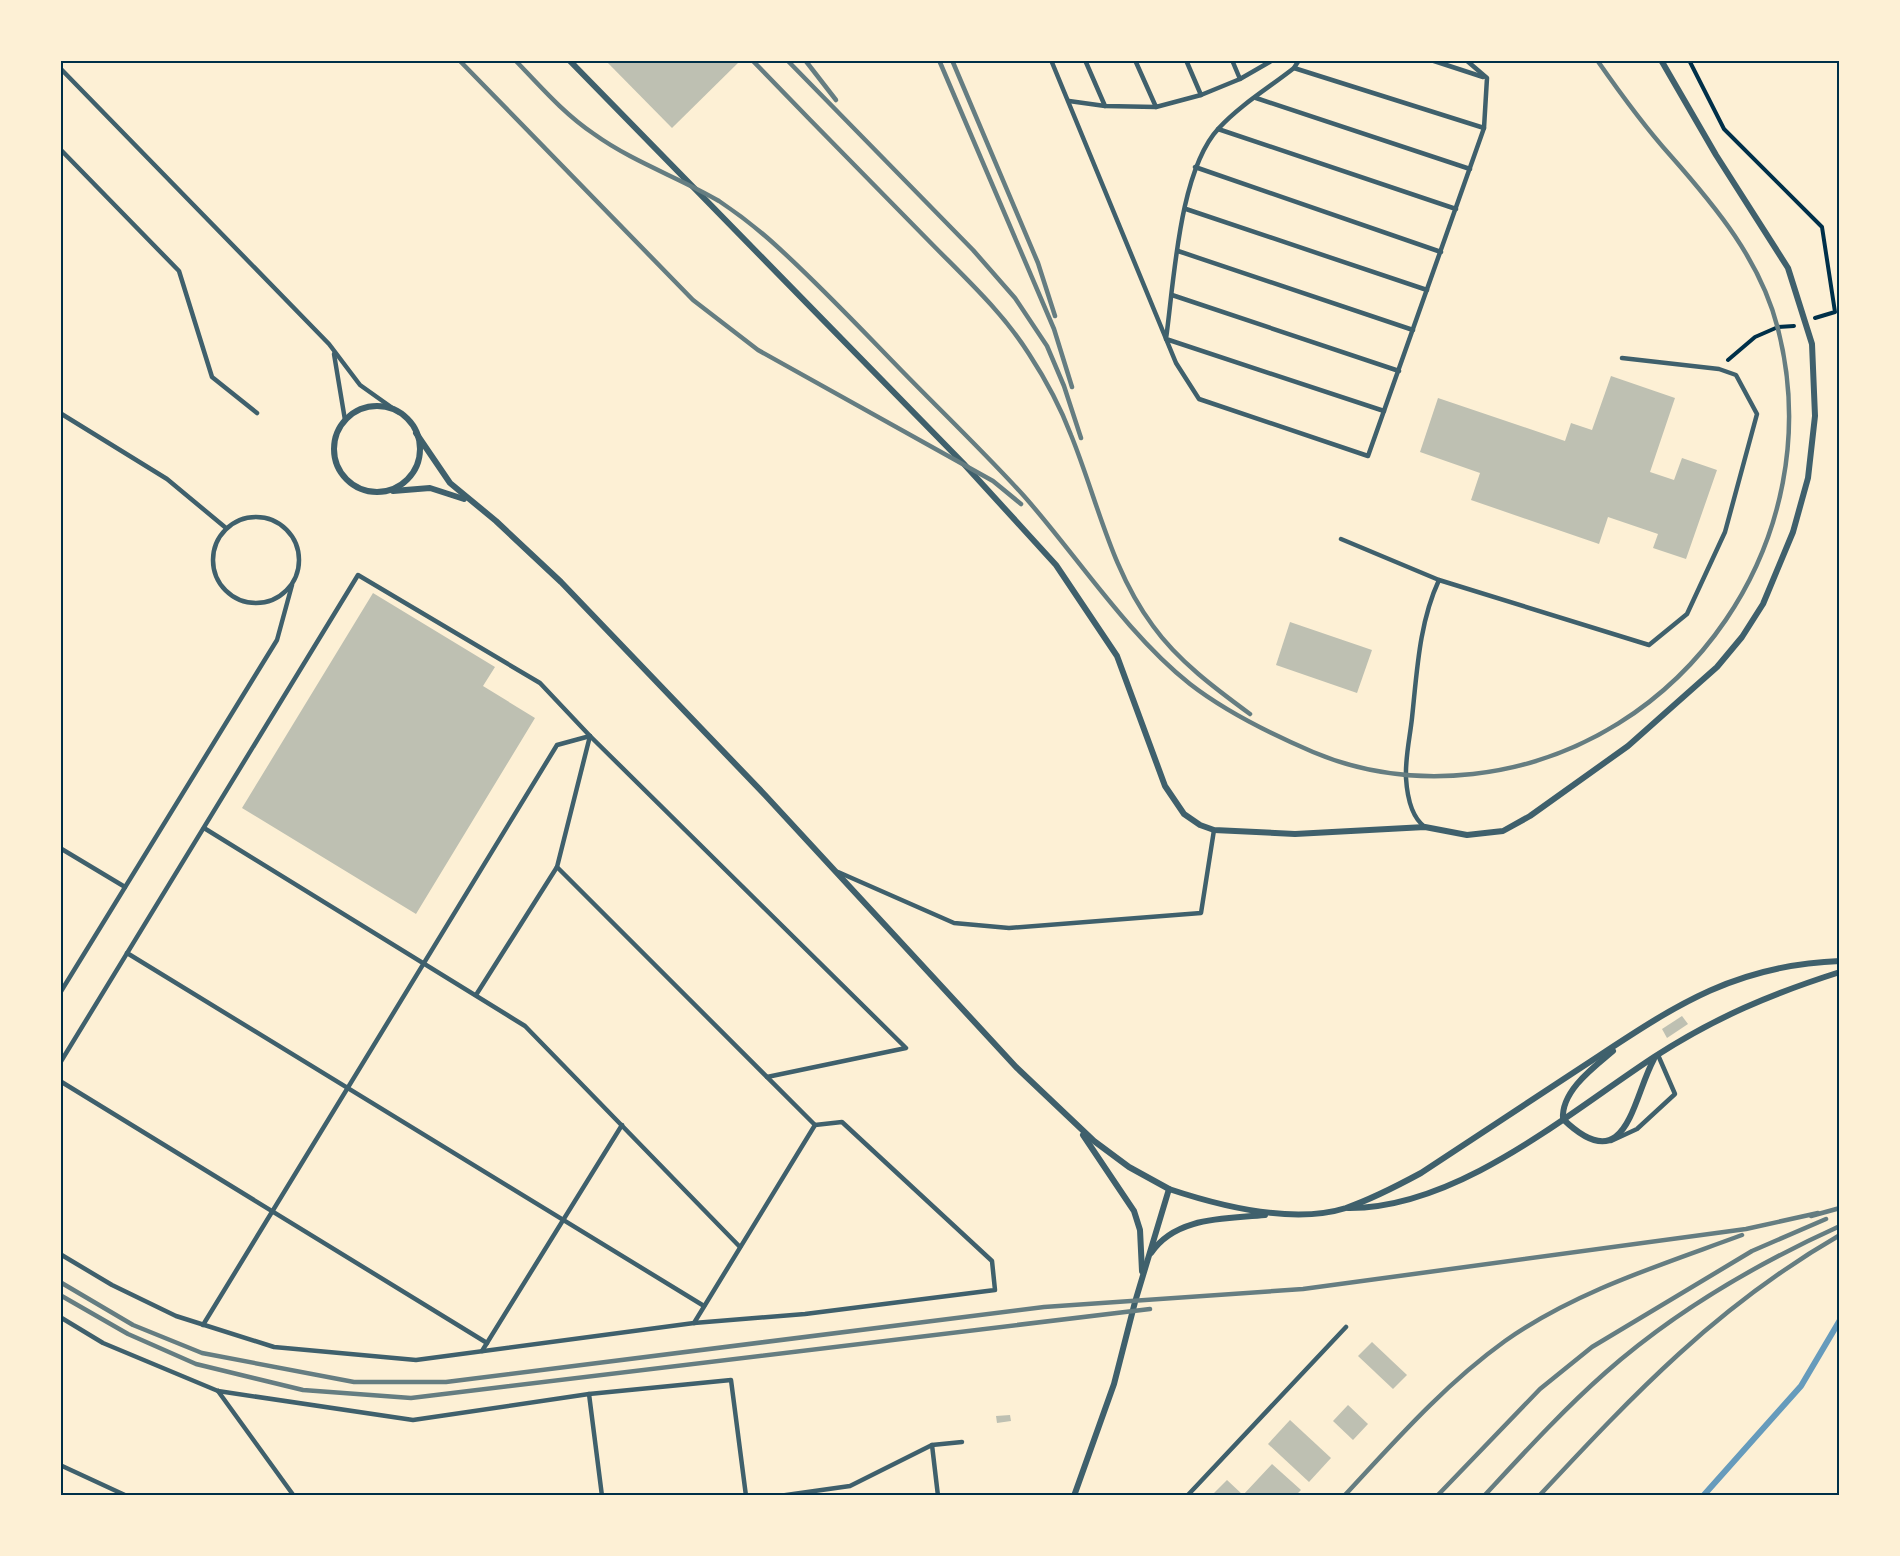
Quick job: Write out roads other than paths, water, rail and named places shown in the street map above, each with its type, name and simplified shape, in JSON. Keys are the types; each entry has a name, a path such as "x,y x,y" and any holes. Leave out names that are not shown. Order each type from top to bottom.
{"street":[{"path":"569,60 963,463 1056,565 1117,656 1165,786 1184,814 1200,825 1214,830 1295,834 1425,827 1467,835 1503,831 1530,816 1629,746 1717,668 1742,637 1763,604 1793,532 1808,477 1815,416 1812,344 1788,268 1716,155 1661,60"},
{"path":"473,503 430,488 382,492 362,490 346,479 340,471 334,447 337,433 345,420 361,409 389,408 405,417 450,483 473,503 561,582 836,871 1016,1067 1075,1124 1113,1156 1169,1189 1227,1207 1284,1213 1317,1213 1345,1208 1386,1206 1434,1190 1494,1162 1563,1119 1657,1055 1743,1006 1840,972"},
{"path":"382,492 400,485 414,471 419,452 416,433"},
{"path":"1345,1208 1421,1173 1680,1003 1723,983 1800,965 1840,961"},
{"path":"1563,1119 1566,1102 1580,1082 1630,1036"},
{"path":"1563,1119 1576,1131 1600,1140 1619,1135 1627,1125 1657,1055"},
{"path":"1075,1124 1134,1211 1140,1230 1142,1277"},
{"path":"1074,1496 1114,1384 1147,1259 1169,1189"},
{"path":"1147,1259 1162,1240 1190,1225 1284,1213"}],"lane":[{"path":"1051,60 1176,363 1199,399 1368,456 1484,128 1487,78"},
{"path":"1085,60 1105,106"},
{"path":"1135,60 1156,107"},
{"path":"1186,60 1201,95"},
{"path":"1232,60 1240,80"},
{"path":"1069,101 1105,106 1156,107 1201,95 1240,80 1273,60"},
{"path":"1166,339 1178,251 1195,167 1218,129 1294,68 1299,60"},
{"path":"1431,60 1487,78"},
{"path":"1466,60 1487,78"},
{"path":"60,68 329,344 365,391 398,412"},
{"path":"1294,68 1484,128"},
{"path":"1256,98 1470,169"},
{"path":"1218,129 1456,209"},
{"path":"60,148 179,271 212,377 257,413"},
{"path":"1195,167 1441,252"},
{"path":"1186,209 1427,290"},
{"path":"1178,251 1413,330"},
{"path":"1172,295 1399,371"},
{"path":"1166,339 1384,411"},
{"path":"329,344 339,369 345,420"},
{"path":"1341,539 1439,580 1650,645 1687,614 1725,532 1757,414 1736,375 1719,369 1622,358"},
{"path":"60,413 167,479 226,528"},
{"path":"60,993 276,640 300,561 298,548 285,527 268,518 249,517 226,528 213,554 213,568 219,582 228,593 240,600 261,602 281,595 292,585"},
{"path":"60,1063 358,575 540,683 590,736 906,1048 767,1077"},
{"path":"1425,827 1419,822 1411,804 1406,776 1420,645 1432,594 1439,580"},
{"path":"476,995 557,867 590,736"},
{"path":"203,1325 557,745 590,736"},
{"path":"204,828 525,1026 740,1247"},
{"path":"836,871 954,923 1009,928 1201,913 1214,830"},
{"path":"60,848 125,887"},
{"path":"557,867 815,1125"},
{"path":"127,953 704,1306"},
{"path":"1600,1140 1615,1140 1626,1136 1675,1094 1657,1055"},
{"path":"60,1081 487,1342"},
{"path":"60,1254 112,1285 176,1316 274,1347 416,1360 694,1323 805,1314 995,1290 992,1261 842,1122 815,1125"},
{"path":"482,1351 622,1125"},
{"path":"694,1323 815,1125"},
{"path":"60,1317 103,1343 218,1391 413,1420 590,1394 730,1380 746,1496"},
{"path":"1187,1496 1346,1327"},
{"path":"218,1391 294,1496"},
{"path":"590,1394 602,1496"},
{"path":"779,1496 850,1486 932,1445 962,1442"},
{"path":"932,1445 938,1496"},
{"path":"60,1465 127,1496"}],"waterway":[{"path":"1703,1496 1801,1386 1840,1320"}],"railway":[{"path":"459,60 693,300 758,350 993,481 1021,504"},
{"path":"515,60 583,126 624,153 719,201 771,241 838,305 1009,480 1145,642 1190,684 1249,722 1333,760 1392,774 1432,776 1473,774 1550,756 1618,723 1678,677 1726,620 1761,554 1783,482 1789,407 1778,329 1760,280 1720,215 1660,144 1597,60"},
{"path":"752,60 1007,323 1041,374 1062,414 1115,558 1138,604 1163,639 1186,663 1250,714"},
{"path":"787,60 973,250 1015,298 1047,346 1064,386 1081,438"},
{"path":"805,60 836,100"},
{"path":"939,60 1054,329 1072,387"},
{"path":"952,60 1038,263 1055,316"},
{"path":"1811,1216 1840,1208"},
{"path":"60,1282 133,1325 202,1353 354,1382 446,1382 1044,1307 1303,1289 1746,1229 1818,1213"},
{"path":"1437,1496 1540,1389 1592,1347 1752,1251 1826,1219"},
{"path":"1484,1496 1589,1387 1659,1329 1717,1290 1778,1256 1840,1226"},
{"path":"1344,1496 1401,1434 1461,1376 1532,1323 1620,1280 1742,1235"},
{"path":"1539,1496 1609,1422 1679,1354 1755,1291 1840,1235"},
{"path":"60,1295 128,1334 196,1364 303,1390 411,1398 1150,1309"}]}
